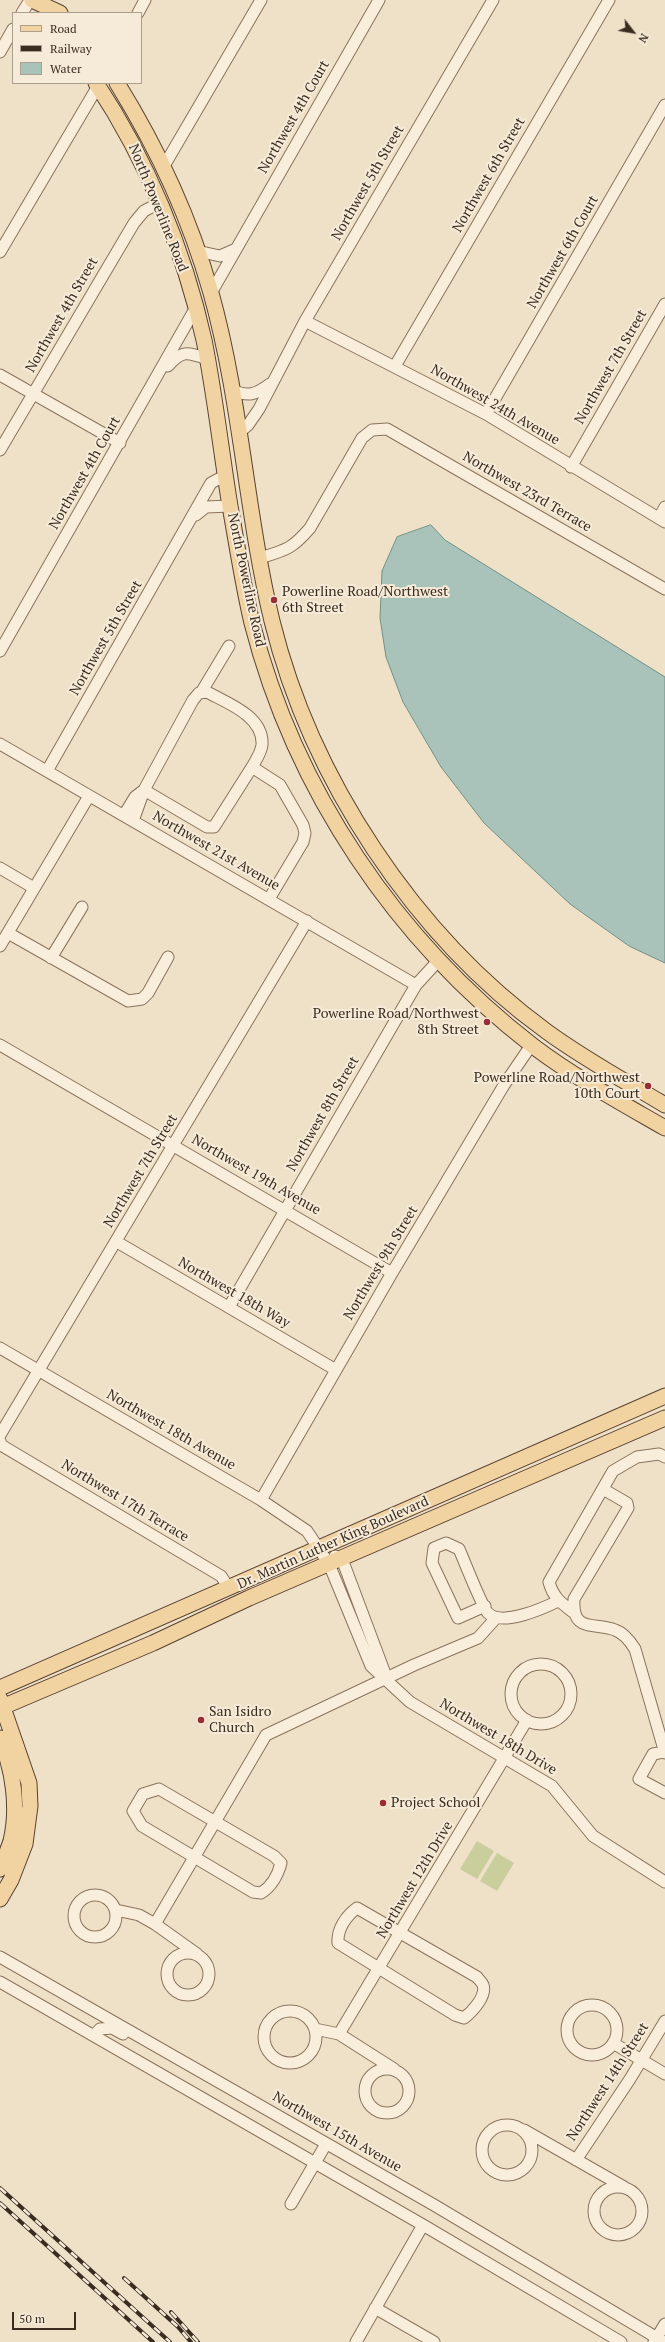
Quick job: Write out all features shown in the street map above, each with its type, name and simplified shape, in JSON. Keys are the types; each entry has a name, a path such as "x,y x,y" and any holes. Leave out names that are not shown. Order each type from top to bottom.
{"main road":[{"path":"31,0 41,12"},
{"path":"31,0 58,12"},
{"path":"56,0 66,12"},
{"path":"97,84 116,100 142,146 164,166"},
{"name":"North Powerline Road","path":"97,84 128,134 159,203 186,275 207,359 230,506 252,622 272,686 294,742 316,790 350,847 379,890 438,961 487,1009 532,1044 596,1088 664,1127"},
{"name":"North Powerline Road","path":"119,84 164,166 190,229 211,293 231,390 272,620 288,677 333,780 364,835 396,880 454,949 546,1031 606,1070 665,1105"},
{"path":"159,203 181,218 190,229"},
{"path":"215,408 226,423 239,433"},
{"path":"226,475 238,484 250,500"},
{"path":"294,742 308,752 321,755"},
{"path":"305,767 316,769 333,780"},
{"path":"424,944 454,949"},
{"path":"438,961 452,959 473,967"},
{"name":"Dr. Martin Luther King Boulevard","path":"0,1688 665,1396"},
{"name":"Dr. Martin Luther King Boulevard","path":"1,1704 153,1643 249,1598 336,1562 665,1418"},
{"path":"0,1899 11,1880 25,1844 30,1806 29,1783 1,1704"},
{"path":"0,1738 10,1766 15,1806 11,1840 0,1869"}],"street":[{"path":"23,12 31,0"},
{"path":"139,12 145,0"},
{"path":"164,166 261,0"},
{"name":"Northwest 4th Court","path":"211,293 379,0"},
{"name":"Northwest 5th Street","path":"239,433 248,425 259,409 305,321 493,0"},
{"name":"Northwest 6th Street","path":"395,366 609,0"},
{"path":"0,52 12,31"},
{"path":"0,252 97,84"},
{"name":"Northwest 6th Court","path":"486,414 665,105"},
{"name":"Northwest 4th Street","path":"0,450 134,223 144,211 159,203"},
{"path":"198,251 220,256 236,249"},
{"name":"Northwest 7th Street","path":"571,466 665,304"},
{"name":"Northwest 4th Court","path":"0,651 120,443 195,309"},
{"name":"Northwest 24th Avenue","path":"305,321 486,414 662,520"},
{"path":"159,374 177,356 184,353 207,359"},
{"path":"0,375 120,443"},
{"name":"Northwest 5th Street","path":"231,390 248,396 257,394 272,382"},
{"name":"Northwest 23rd Terrace","path":"260,558 289,550 300,540 310,528 362,438 372,430 387,429 665,589"},
{"name":"Northwest 5th Street","path":"47,771 211,483 226,475"},
{"name":"Northwest 5th Street","path":"191,519 206,507 230,506"},
{"path":"662,520 665,507"},
{"path":"128,818 135,797 144,790 193,700 202,691 229,646"},
{"path":"144,790 207,827 214,827 252,767 262,745 260,734 254,721 213,695 202,691"},
{"name":"Northwest 21st Avenue","path":"0,744 416,985"},
{"path":"252,767 280,786 303,825 305,833 303,842 269,899"},
{"path":"0,946 89,796"},
{"path":"0,868 34,888"},
{"path":"51,958 82,907"},
{"name":"Northwest 7th Street","path":"0,1440 39,1371 307,922"},
{"path":"8,933 128,1001 142,999 148,993 168,957"},
{"name":"Northwest 8th Street","path":"228,1307 416,985 438,961"},
{"name":"Northwest 9th Street","path":"261,1500 392,1273 504,1085 532,1044"},
{"name":"Northwest 19th Avenue","path":"0,1045 175,1145 392,1273"},
{"name":"Northwest 18th Way","path":"117,1242 336,1370"},
{"name":"Northwest 18th Avenue","path":"0,1348 261,1500 307,1531 320,1548"},
{"name":"Northwest 17th Terrace","path":"0,1440 221,1576 230,1588"},
{"path":"665,1457 659,1454 638,1457 622,1464 613,1471 549,1582 552,1592 558,1601 574,1612 580,1622 615,1630 631,1643 635,1649 665,1752 653,1754 639,1778 665,1793"},
{"path":"574,1612 574,1600 628,1508 627,1503 603,1489"},
{"path":"484,1606 458,1618 432,1563 434,1548 446,1543 459,1548 484,1606 488,1613 496,1618 532,1613 558,1601"},
{"name":"Northwest 18th Drive","path":"320,1548 336,1562 387,1679 410,1702 552,1786 593,1836 665,1882"},
{"path":"155,1924 266,1735 478,1638 496,1618"},
{"path":"544,1664 554,1667 568,1680 571,1689 568,1708 554,1720 536,1723 527,1720 519,1714 513,1706 511,1696 515,1681 524,1669 534,1665 544,1664"},
{"name":"Northwest 12th Drive","path":"339,2034 506,1758 527,1720"},
{"path":"159,1789 215,1821 274,1856 280,1863 279,1872 267,1889 261,1893 253,1892 142,1826 133,1811 143,1794 159,1789"},
{"path":"357,1908 401,1932 477,1977 483,1985 483,1992 472,2011 464,2018 454,2015 338,1943 338,1934 349,1914 357,1908"},
{"path":"116,1910 140,1915 202,1958"},
{"name":"Northwest 15th Avenue","path":"0,1957 326,2144 658,2341"},
{"path":"0,1982 423,2225 621,2342"},
{"path":"588,2005 605,2008 616,2021 617,2030 613,2043 604,2052 596,2054 579,2051 569,2038 569,2021 574,2014 588,2005"},
{"path":"315,2028 316,2036 312,2050 298,2062 287,2063 278,2060 266,2048 264,2039 267,2025 273,2018 281,2013 290,2011 304,2015 315,2028 339,2034 398,2072 408,2084 408,2099 398,2110 384,2113 376,2111 366,2099 366,2084 370,2077 383,2069 398,2072"},
{"name":"Northwest 14th Street","path":"576,2160 642,2060 665,2021"},
{"path":"94,2035 100,2029 112,2028 166,2057 176,2057"},
{"path":"613,2043 665,2074"},
{"path":"520,2128 531,2142 532,2150 530,2159 525,2167 510,2175 493,2171 487,2166 482,2154 483,2141 488,2133 495,2127 503,2125 520,2128 630,2190 641,2203 641,2220 630,2233 614,2235 606,2232 595,2219 596,2202 606,2191 614,2188 630,2190"},
{"path":"291,2204 326,2144"},
{"path":"356,2342 423,2225"},
{"path":"375,2308 434,2342"},
{"path":"658,2341 665,2324"}],"green space":[{"path":"477,1841 494,1851 477,1879 460,1869"},
{"path":"497,1853 514,1863 497,1891 480,1881"}],"water":[{"path":"431,525 445,540 665,677 665,963 629,946 570,904 484,823 441,767 403,702 386,657 380,618 382,571 397,537"}],"railway":[{"path":"0,2188 170,2342"},
{"path":"0,2203 153,2342"},
{"path":"124,2278 178,2327 191,2342"},
{"path":"171,2312 198,2342"}],"place":[{"name":"Powerline Road/Northwest 6th Street","path":"274,600"},
{"name":"Powerline Road/Northwest 8th Street","path":"487,1022"},
{"name":"Powerline Road/Northwest 10th Court","path":"648,1086"},
{"name":"San Isidro Church","path":"201,1720"},
{"name":"Project School","path":"383,1803"}]}
